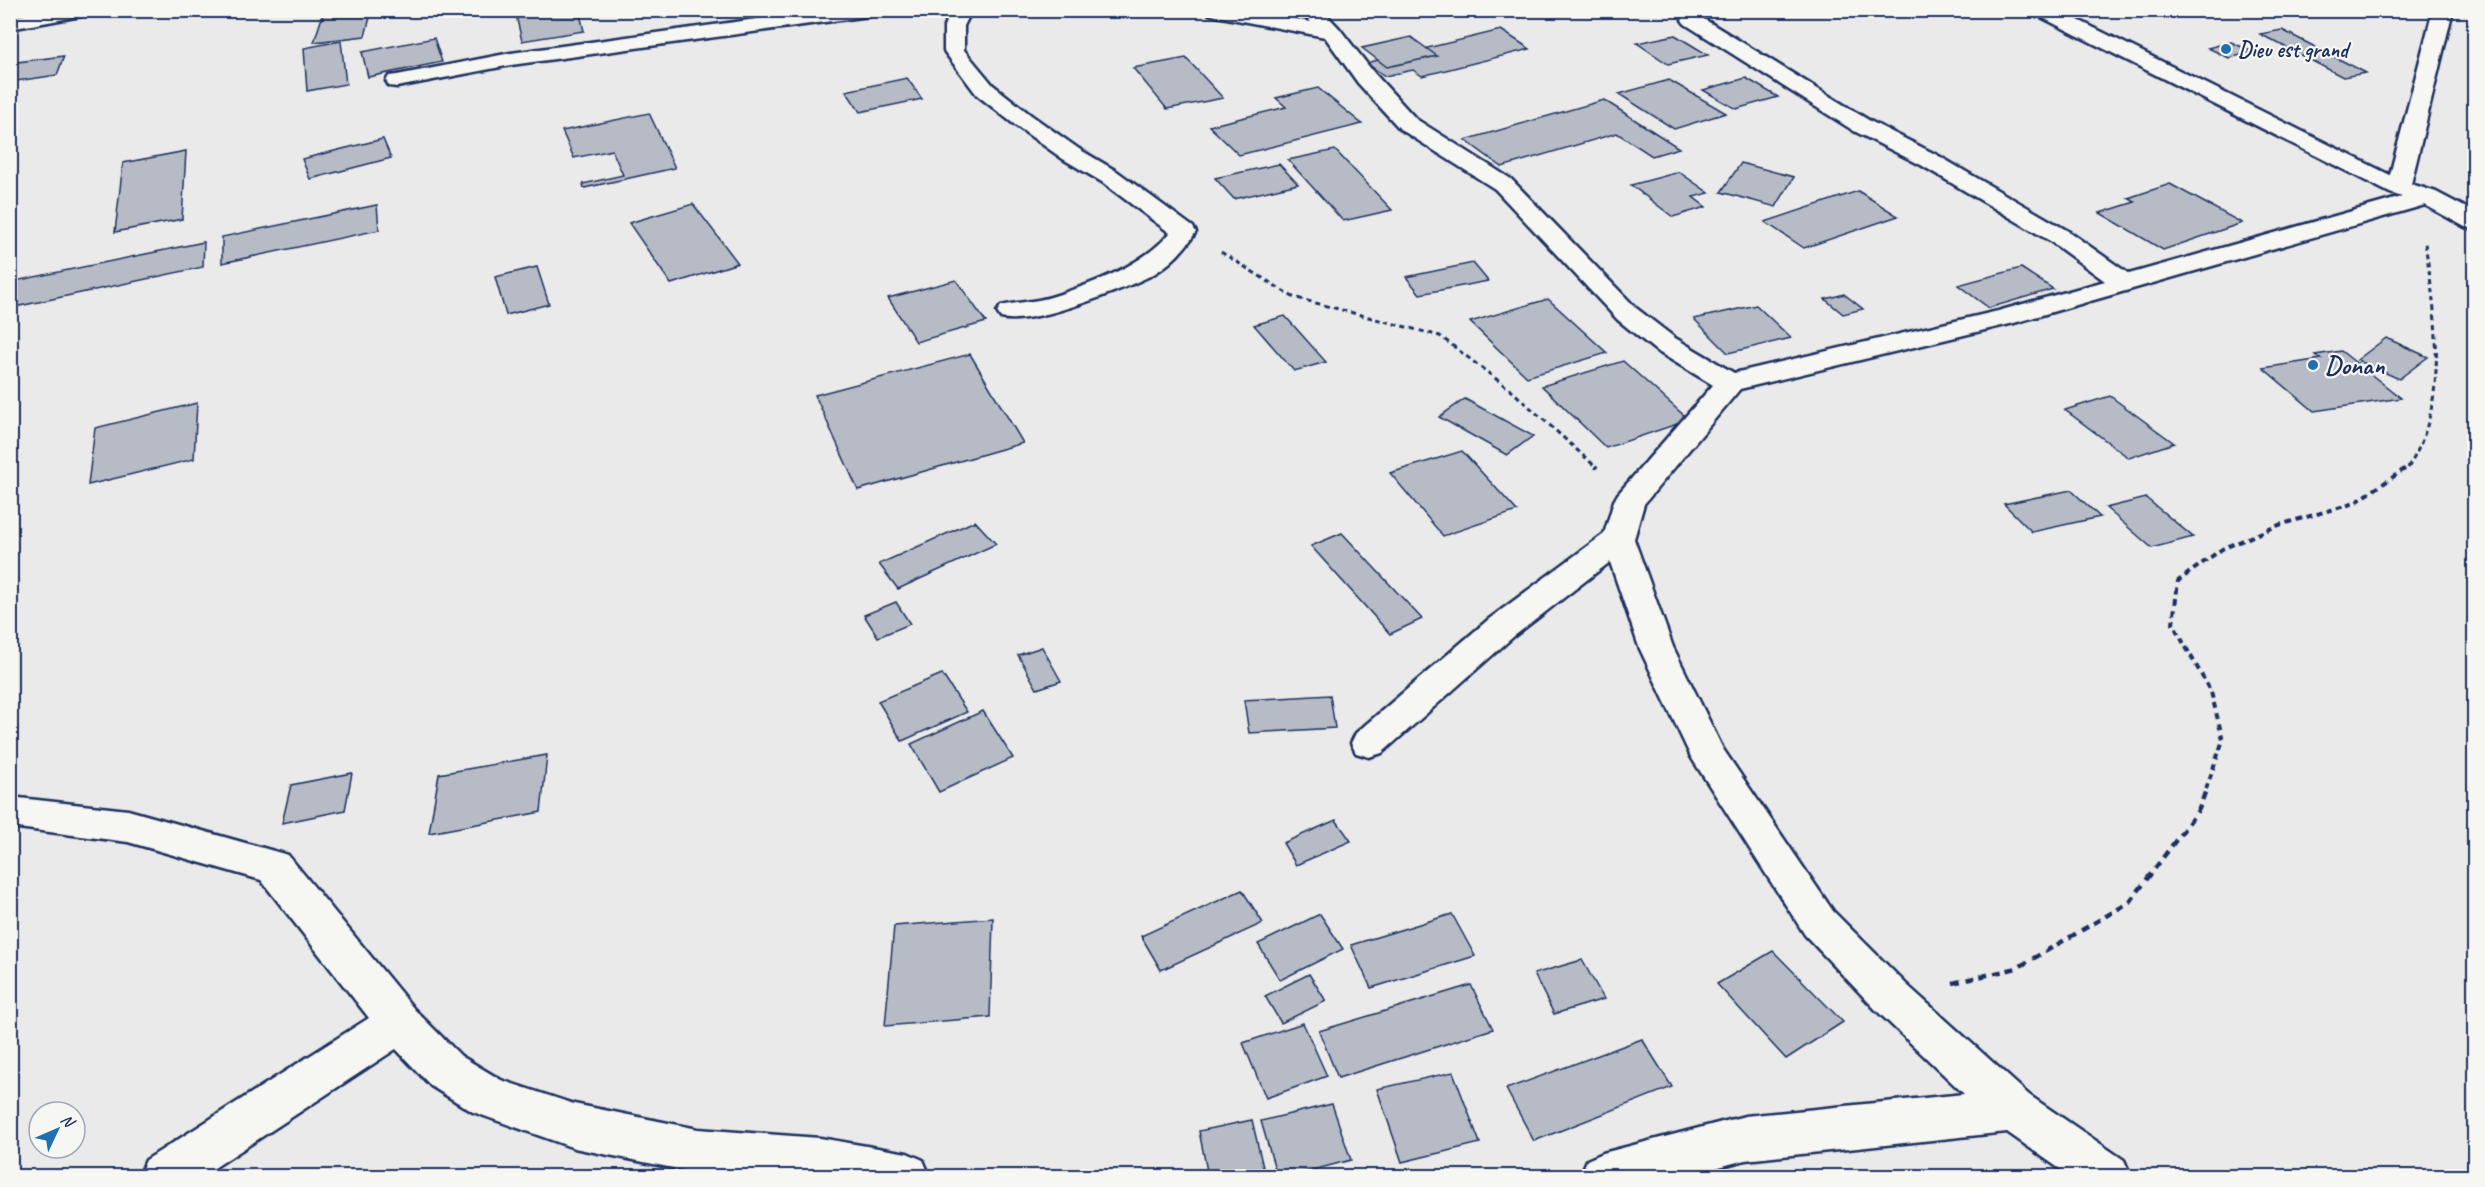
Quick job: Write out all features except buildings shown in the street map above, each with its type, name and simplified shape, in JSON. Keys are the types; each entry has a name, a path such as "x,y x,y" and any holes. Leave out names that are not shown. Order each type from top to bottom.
{"street":[{"path":"16,18 81,10"},
{"path":"397,81 511,59 869,10"},
{"path":"962,10 954,26 954,51 986,90 1023,120 1071,154 1110,177 1184,232 1168,251 1142,270 1056,304 1010,312"},
{"path":"1216,10 1332,32"},
{"path":"1310,10 1332,32 1366,78 1408,124 1503,184 1627,314 1665,344 1730,383"},
{"path":"2042,10 2415,195 2475,222"},
{"path":"2415,195 2443,10"},
{"path":"1692,20 1862,126 1929,160 2059,236 2126,283"},
{"path":"2108,1176 2013,1110 1891,997 1819,923 1709,757 1656,647 1618,539 1629,501 1730,383 2005,317 2126,283 2415,195"},
{"path":"1369,743 1501,628 1618,539"},
{"path":"10,812 128,826 274,867 399,1023 446,1071 489,1097 574,1126 698,1151 820,1161 907,1176"},
{"path":"162,1176 399,1023"},
{"path":"1603,1176 1745,1138 2013,1110"}],"path":[{"path":"1891,997 2017,968 2130,902 2199,809 2223,740 2211,692 2173,624 2178,581 2222,549 2279,525 2355,503 2409,467 2432,414 2437,327 2415,195"},
{"path":"1161,215 1293,297 1440,336 1513,392 1592,462 1629,501"}],"place":[{"name":"Dieu est grand","path":"2226,49"},
{"name":"Donan","path":"2313,365"}]}
